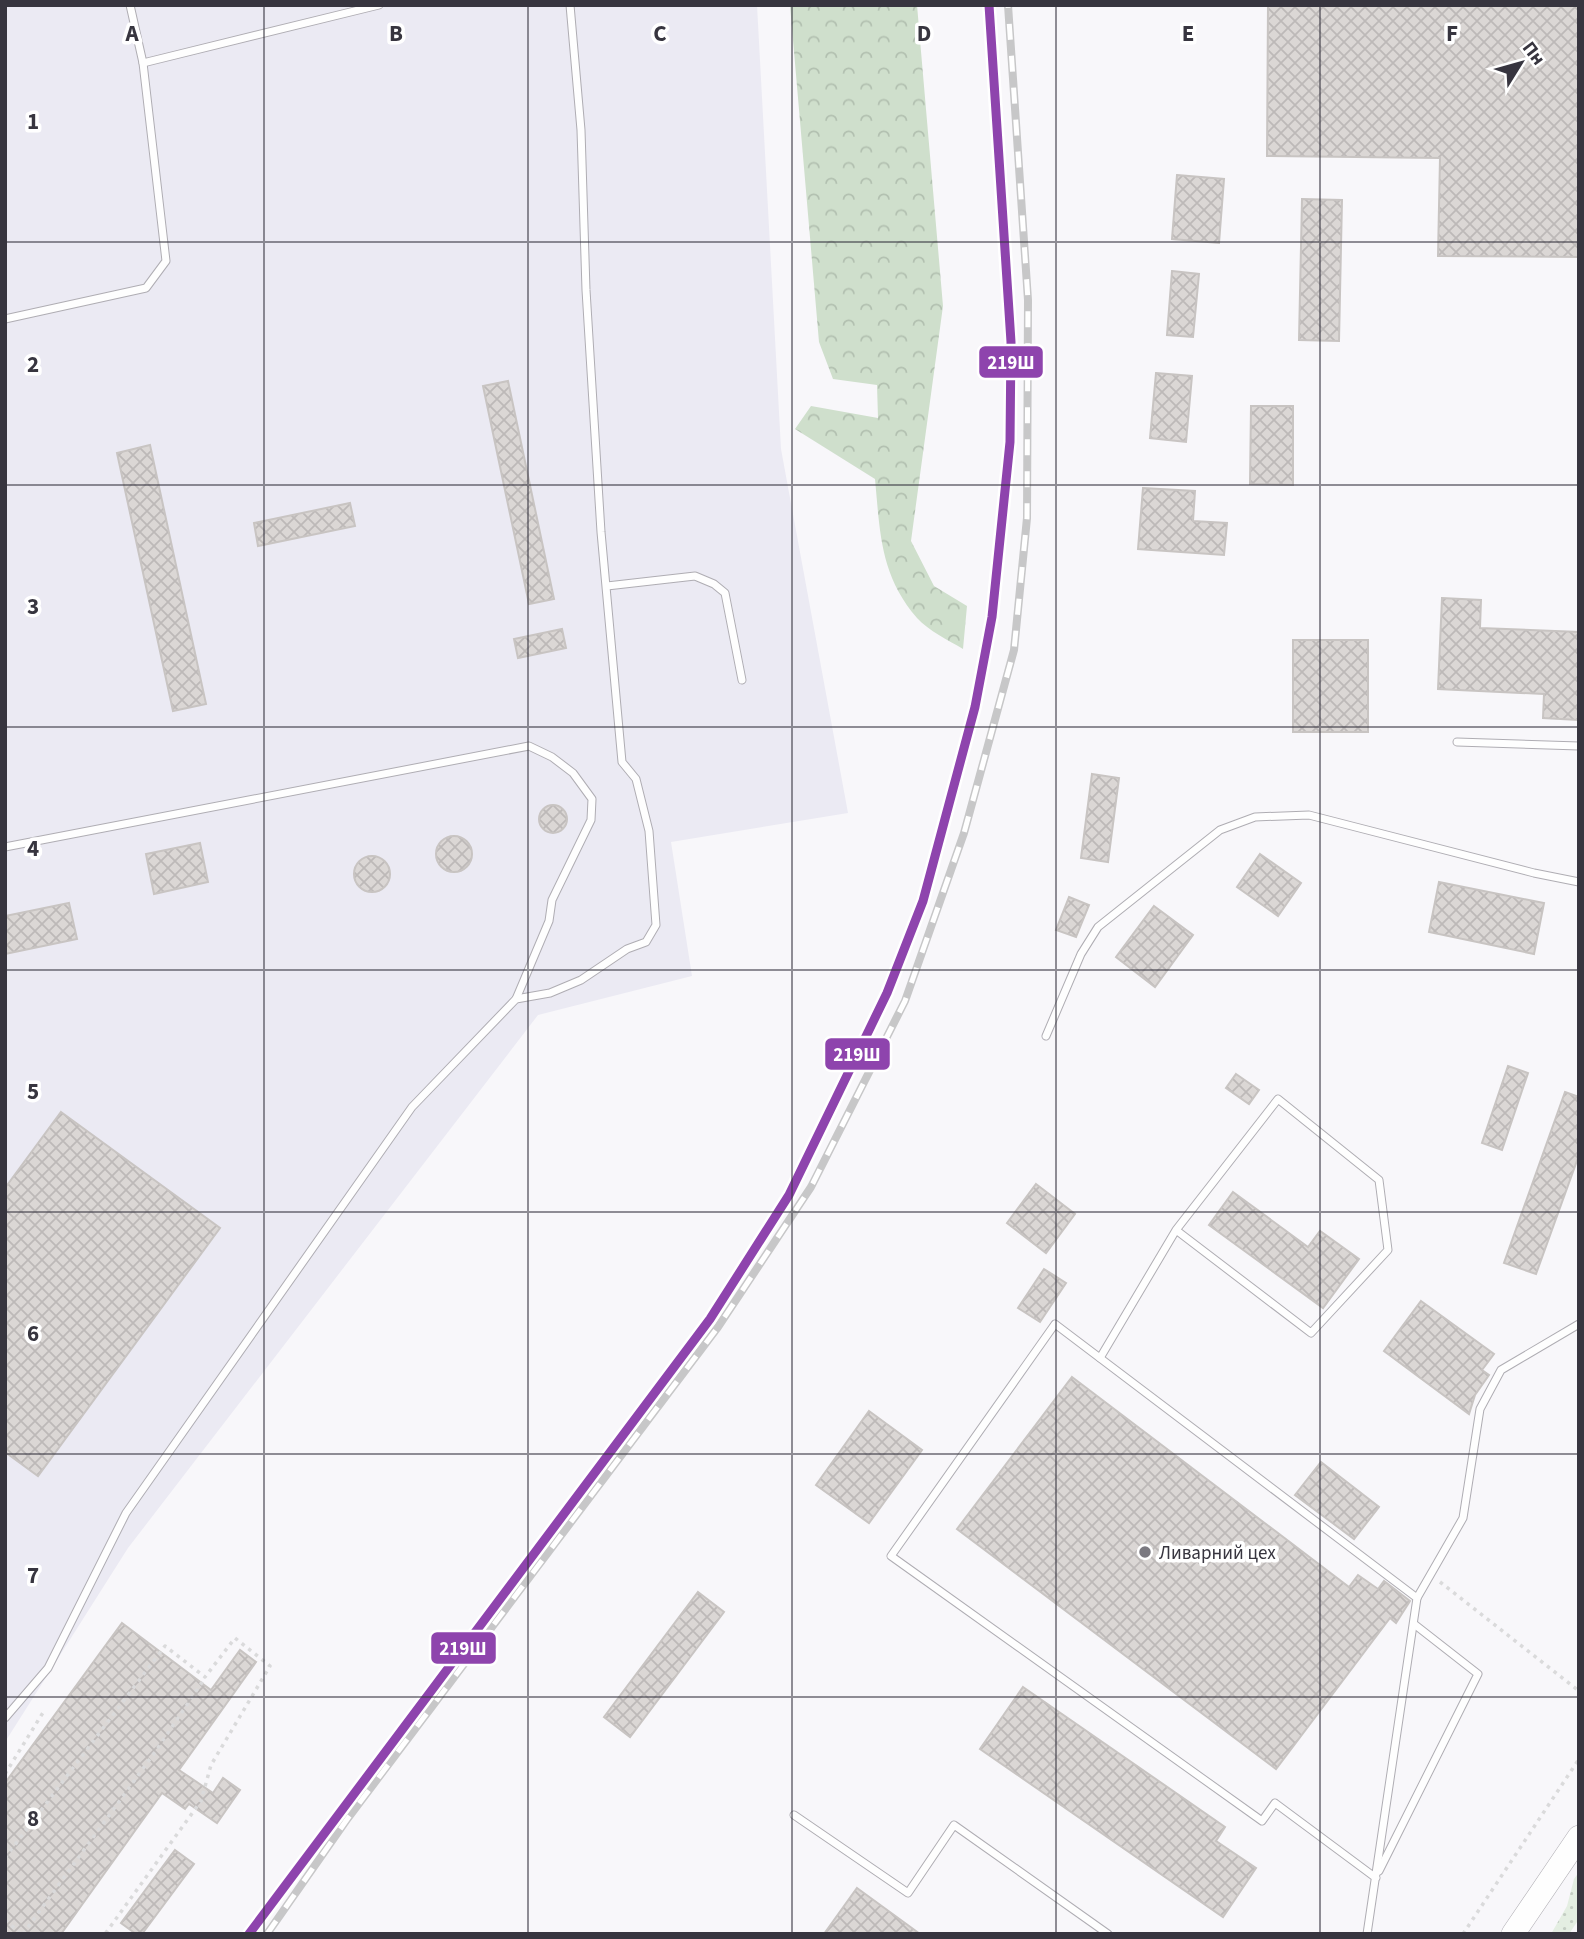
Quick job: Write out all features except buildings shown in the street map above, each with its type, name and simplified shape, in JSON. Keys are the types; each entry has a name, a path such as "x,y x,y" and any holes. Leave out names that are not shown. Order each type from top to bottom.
{"main road":[{"path":"1516,1932 1579,1837"}],"lane":[{"path":"5,319 146,288 166,261 143,63 130,5"},
{"path":"143,63 379,5"},
{"path":"516,999 550,993 581,980 627,949 646,943 656,925 649,831 636,779 622,762 600,519 586,290 581,130 570,5"},
{"path":"607,586 695,576 714,584 725,593 742,680"},
{"path":"1457,742 1579,746"},
{"path":"5,847 529,746 552,757 573,773 592,799 591,820 552,900 549,921 516,999 412,1107 126,1513 48,1668 5,1718"},
{"path":"1046,1036 1081,954 1098,927 1220,830 1255,817 1309,815 1534,873 1579,881"},
{"path":"1100,1358 1176,1230 1278,1099 1379,1180 1388,1250 1311,1332 1176,1230"},
{"path":"1376,1878 1276,1803 1262,1821 891,1556 1055,1324 1418,1598"},
{"path":"1367,1934 1418,1598 1463,1518 1480,1409 1501,1370 1579,1324"},
{"path":"1376,1878 1478,1674 1414,1624"},
{"path":"794,1815 908,1893 954,1825 1108,1934"}],"path":[{"path":"1431,1575 1579,1691"},
{"path":"5,1920 22,1934 155,1752 234,1638 270,1666 211,1765 201,1801 105,1934"},
{"path":"5,1858 165,1646 206,1676"},
{"path":"5,1774 44,1711"},
{"path":"1463,1934 1579,1759"}],"shaded area":[{"path":"5,5 757,5 781,449 848,813 671,842 692,976 538,1015 128,1548 5,1742"},
{"path":"1579,1872 1579,1919 1569,1934 1551,1934 1567,1906 1574,1879"}],"green space":[{"path":"790,5 917,5 943,306 911,541 934,586 967,606 963,649 922,623 896,586 884,552 875,479 795,429 811,406 878,418 877,385 833,379 819,342"}],"railway":[{"path":"267,1934 348,1818 718,1327 811,1187 905,1001 964,833 1014,650 1027,518 1028,300 1008,5"}],"transit line":[{"name":"219Ш","path":"249,1934 710,1319 789,1195 887,993 923,901 975,707 992,617 1010,442 1011,342 989,5"}],"place":[{"name":"Ливарний цех","path":"1145,1552"}]}
